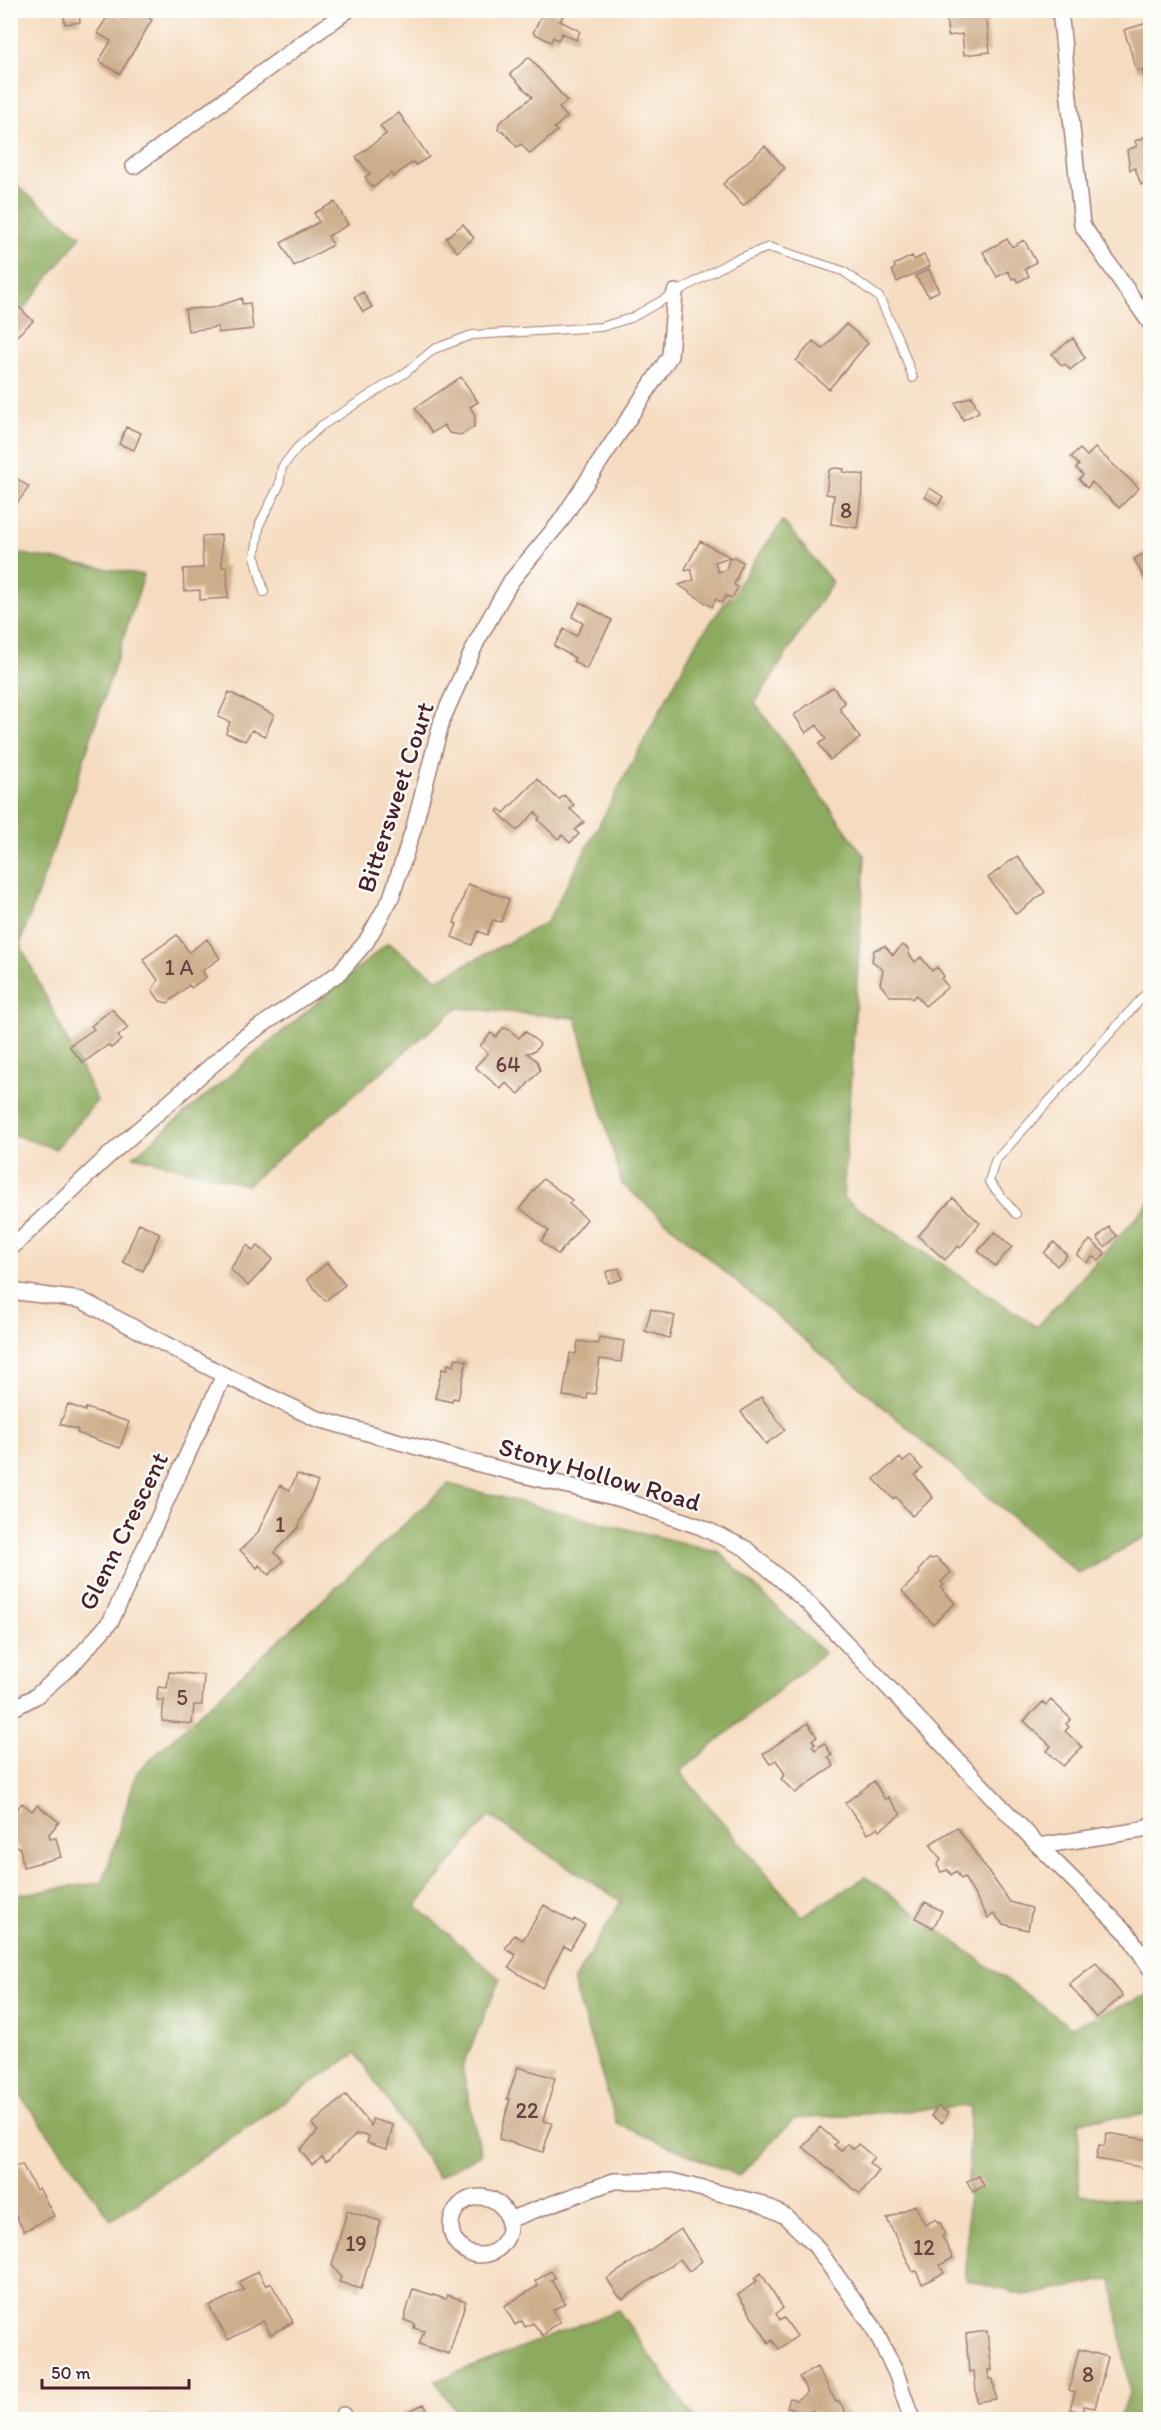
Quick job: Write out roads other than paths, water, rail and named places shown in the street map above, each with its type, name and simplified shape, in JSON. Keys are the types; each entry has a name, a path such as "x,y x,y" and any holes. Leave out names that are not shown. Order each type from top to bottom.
{"street":[{"path":"134,166 348,10"},
{"path":"1060,10 1082,225 1150,323"},
{"name":"Bittersweet Court","path":"10,1249 106,1158 243,1038 339,972 366,942 391,898 414,827 442,720 477,641 511,581 560,522 670,356 675,292"},
{"name":"Stony Hollow Road","path":"10,1291 81,1300 224,1375 315,1418 467,1461 621,1499 701,1527 745,1548 808,1603 1039,1846 1128,1934 1150,1968"},
{"name":"Glenn Crescent","path":"10,1710 36,1696 72,1665 111,1621 224,1375"},
{"path":"1039,1846 1142,1830 1150,1825"},
{"path":"508,2220 614,2181 671,2181 759,2203 777,2211 814,2244 872,2325 896,2373 912,2420"}],"lane":[{"path":"264,592 255,556 260,523 279,486 282,467 297,448 321,426 405,373 434,349 472,335 502,331 601,327 631,318 732,261 769,247 812,259 843,271 879,297 901,345 912,378"},
{"path":"1016,1214 989,1182 995,1161 1150,989"}]}
